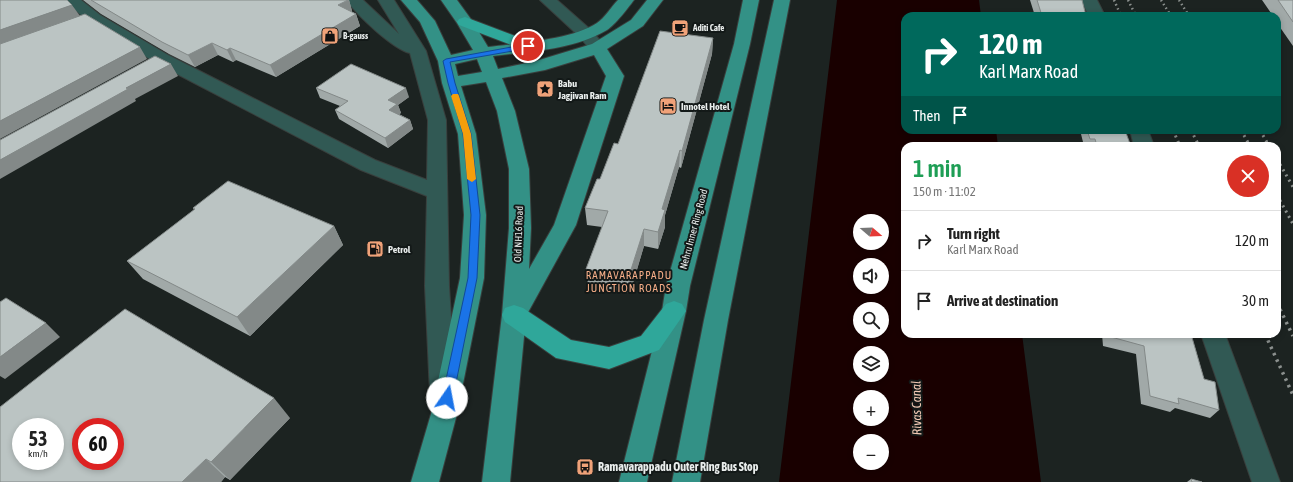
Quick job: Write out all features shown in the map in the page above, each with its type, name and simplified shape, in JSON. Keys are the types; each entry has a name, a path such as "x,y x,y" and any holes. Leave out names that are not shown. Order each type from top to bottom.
{"highway":[{"path":"466,22 528,46"},
{"path":"514,315 565,350 608,358 650,343 674,311"}],"main road":[{"path":"409,0 427,21 446,61 451,83 467,134 475,215 472,278 444,414 425,482"},
{"name":"Old NH16 Road","path":"449,0 466,22 483,53 506,111 519,169 520,228 514,315 496,482"},
{"path":"592,41 626,0"},
{"path":"451,83 538,66 592,41 637,23 655,0"},
{"name":"Nehru Inner Ring Road","path":"633,482 674,311 678,286 742,44 752,0"},
{"path":"686,482 716,320 782,0"},
{"path":"446,61 483,53 561,41 592,41"},
{"path":"514,315 565,225 615,76 592,41"}],"street":[{"path":"71,0 87,21 368,165 437,192"},
{"path":"354,0 405,46 418,51"},
{"path":"386,0 418,51 437,120 437,286 444,414"},
{"path":"548,0 592,41"},
{"path":"1089,0 1095,12"},
{"path":"142,70 162,59"},
{"path":"1214,338 1266,482"}],"water":[{"name":"Rivas Canal","path":"837,0 979,0 980,12 901,12 901,134 996,134 998,142 901,142 901,338 1023,338 1041,482 779,482"}],"building":[{"path":"0,0 67,0 72,5 0,30"},
{"path":"91,0 348,0 338,5 356,14 270,65 230,48 227,50 212,43 188,55 162,42"},
{"path":"1037,0 1082,0 1085,12 1041,12"},
{"path":"1278,0 1293,0 1293,22"},
{"path":"85,14 140,47 0,121 0,44"},
{"path":"660,31 713,38 682,151 680,150 662,209 665,210 658,232 644,229 629,276 586,269 608,211 585,208 597,179 600,179 614,143 618,144"},
{"path":"155,56 171,64 0,160 0,140"},
{"path":"351,64 406,88 388,100 397,104 389,110 410,120 385,138 335,110 348,101 316,88"},
{"path":"1088,134 1126,134 1129,142 1096,142 1095,139 1090,139"},
{"path":"228,181 334,226 237,317 127,261 195,209 193,208"},
{"path":"6,298 46,323 0,357 0,302"},
{"path":"125,309 274,398 211,462 206,459 182,482 0,482 0,407"},
{"path":"1115,338 1192,338 1204,379 1215,382 1219,410 1178,398 1179,404 1150,396 1144,346"},
{"path":"1191,479 1202,482 1192,482"}],"railway":[{"path":"1114,0 1119,12"},
{"path":"1128,0 1134,12"},
{"path":"1161,0 1168,12"},
{"path":"1179,0 1186,12"},
{"path":"1175,134 1178,142"},
{"path":"1193,134 1197,142"},
{"path":"1243,134 1248,142"},
{"path":"1262,134 1267,142"},
{"path":"1281,166 1293,187"},
{"path":"1281,202 1293,224"},
{"path":"1281,311 1293,336"},
{"path":"1267,338 1293,395"}],"slow traffic":[{"path":"455,96 467,134 472,179"}],"place":[{"name":"Aditi Cafe","path":"680,28"},
{"name":"B-gauss","path":"330,36"},
{"name":"Babu Jagjivan Ram","path":"545,89"},
{"name":"Innotel Hotel","path":"668,106"},
{"name":"Petrol","path":"375,249"},
{"name":"Ramavarappadu Outer Ring Bus Stop","path":"585,467"}],"district":[{"name":"RAMAVARAPPADU JUNCTION ROADS","path":"629,281"}],"route":[{"path":"447,398 472,278 475,215 467,134 451,83 446,61 483,53 528,46"}]}
